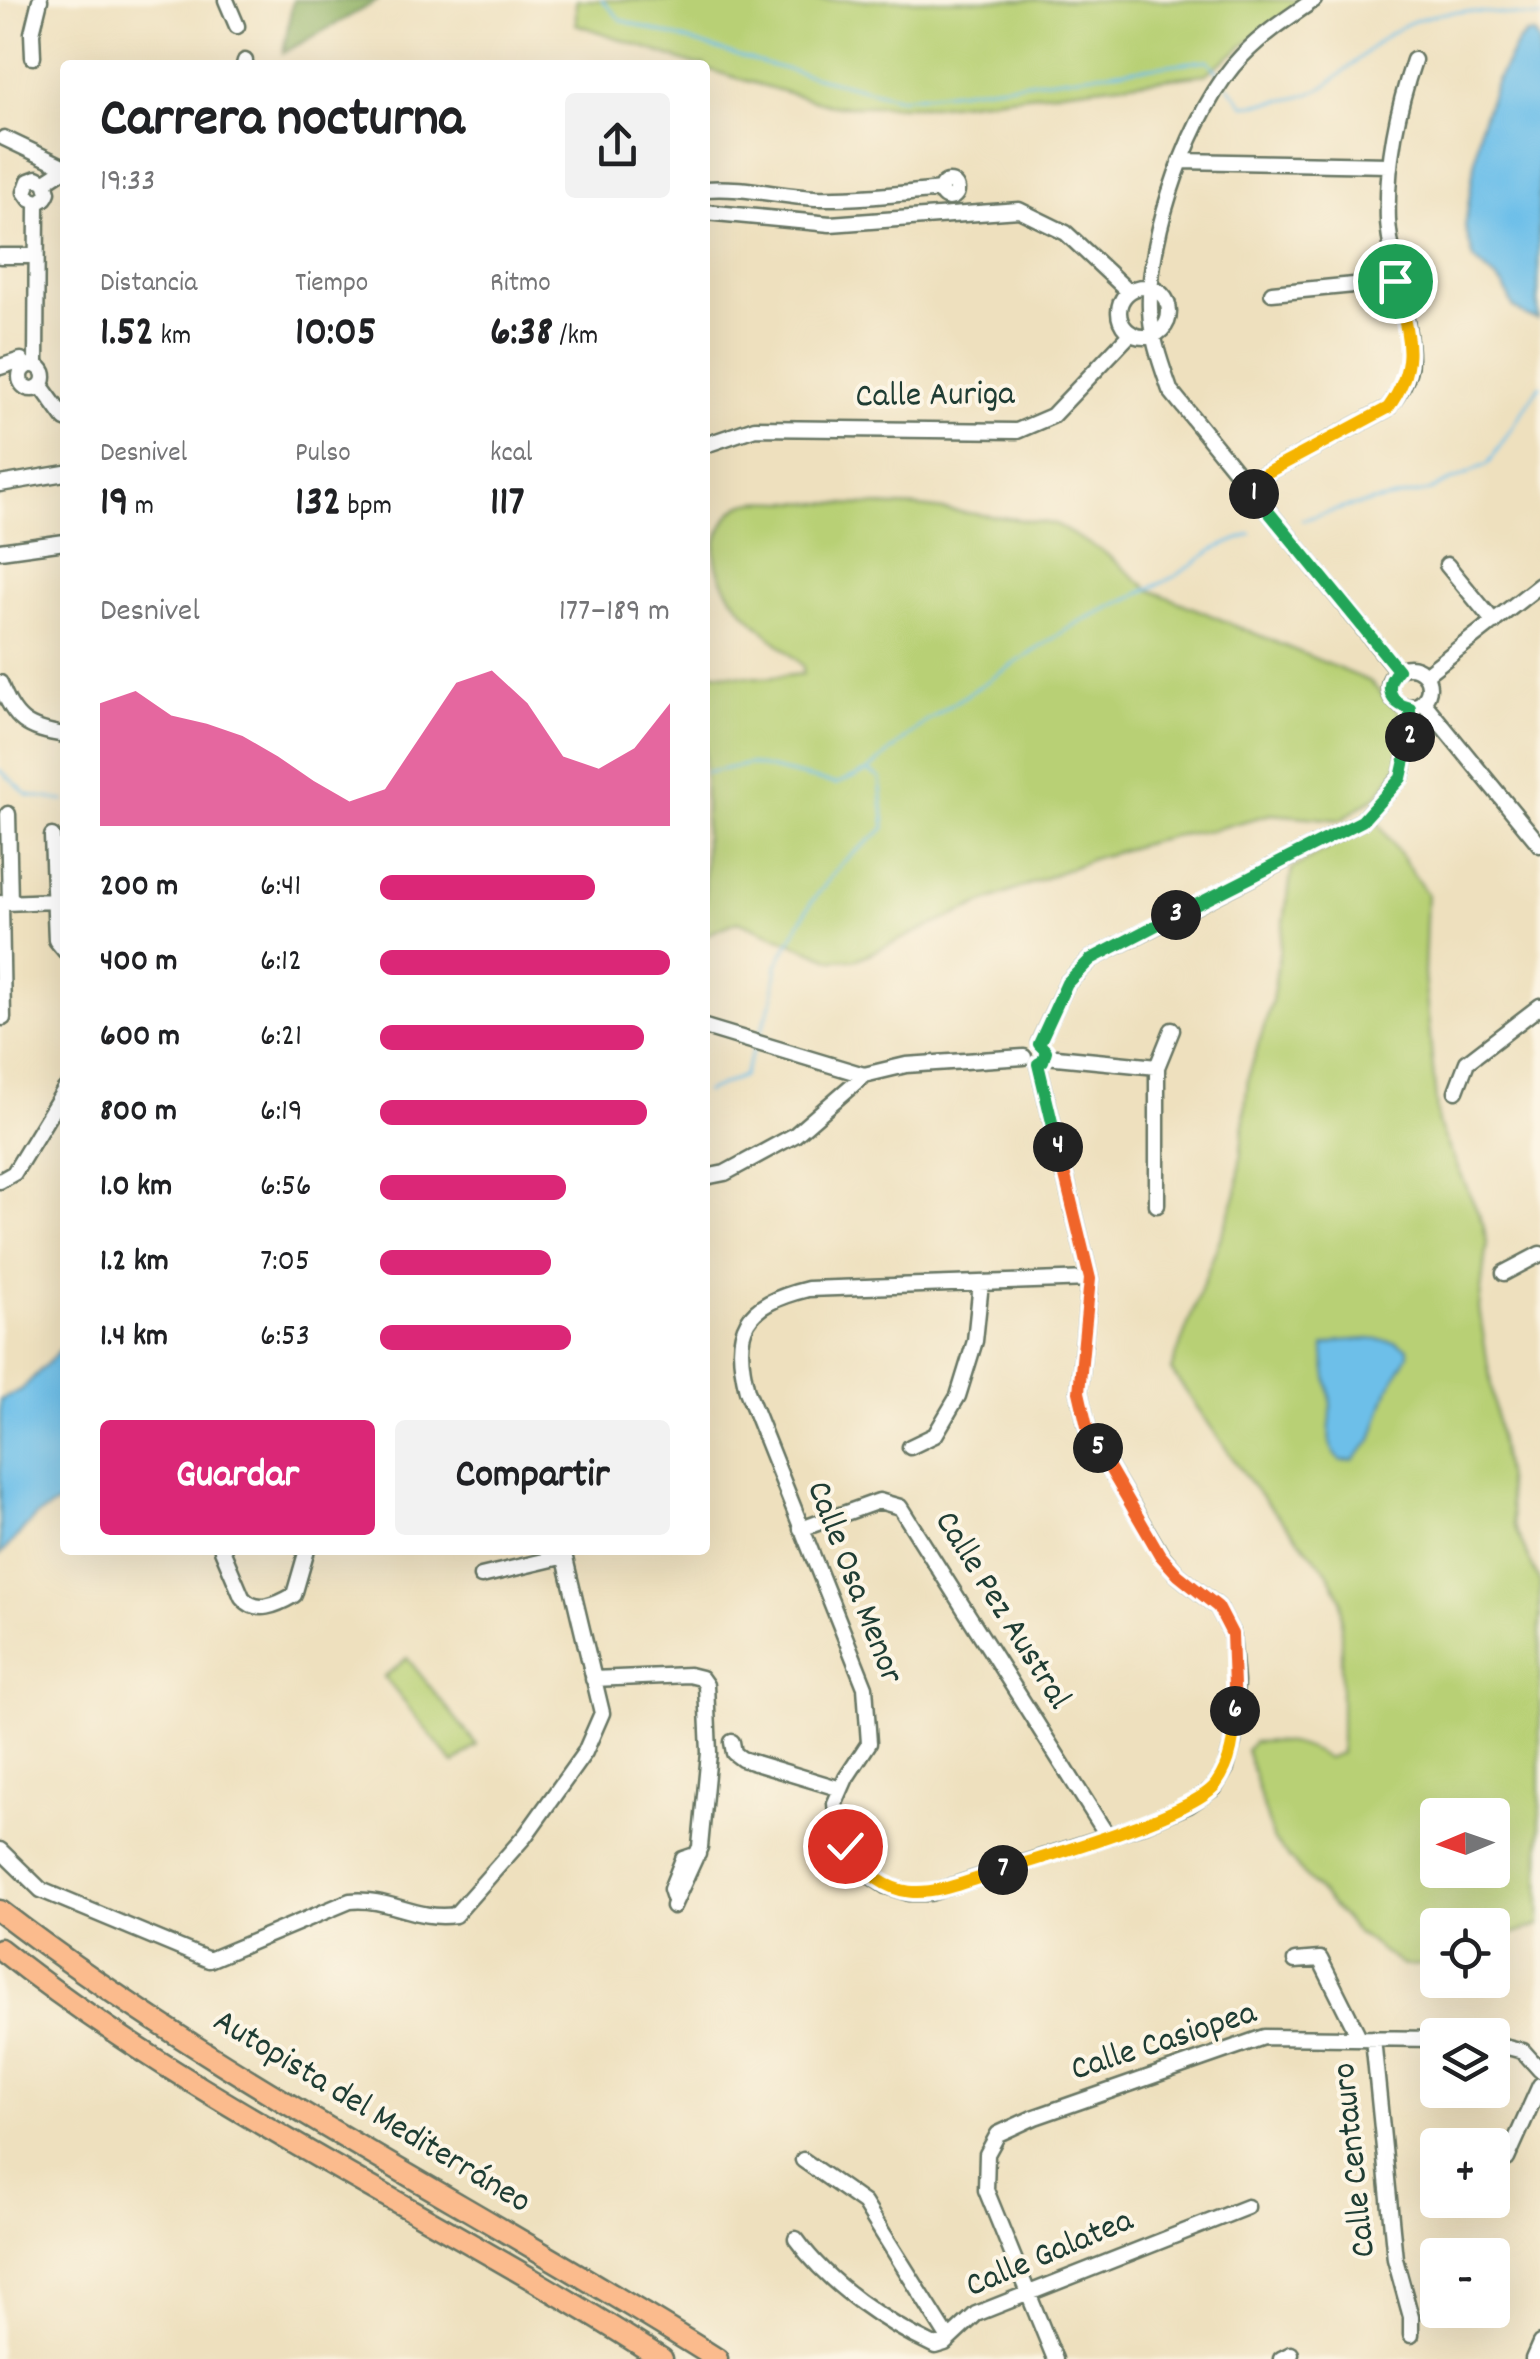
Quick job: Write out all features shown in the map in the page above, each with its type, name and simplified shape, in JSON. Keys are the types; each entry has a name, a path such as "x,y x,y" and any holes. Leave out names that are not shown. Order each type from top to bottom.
{"highway":[{"name":"Autopista del Mediterráneo","path":"0,1912 152,2020 602,2286 716,2359"},
{"name":"Autopista del Mediterráneo","path":"0,1949 140,2048 585,2309 662,2359"}],"street":[{"path":"33,57 32,33 40,0"},
{"path":"226,0 237,26"},
{"path":"1314,0 1269,32 1227,74 1192,131 1153,257 1152,336 1170,390 1398,670"},
{"path":"1246,484 1388,408 1403,388 1410,361 1388,221 1389,164 1400,103 1414,60"},
{"path":"4,138 60,166"},
{"path":"1180,161 1389,164"},
{"path":"30,366 37,202 27,196 26,184 37,178 53,180"},
{"path":"710,189 731,187 810,198 941,190"},
{"path":"710,212 830,224 1019,210 1066,232 1129,292"},
{"path":"0,256 36,256"},
{"path":"1272,293 1395,281"},
{"path":"1150,288 1129,292 1120,305 1120,313 1131,333 1152,336"},
{"name":"Calle Auriga","path":"710,443 755,428 1017,431 1052,416 1131,333"},
{"path":"0,367 20,360 44,374 41,386"},
{"path":"30,366 20,372 22,385 28,389 41,386"},
{"path":"41,386 60,412"},
{"path":"0,484 60,474"},
{"path":"0,550 60,543"},
{"path":"1447,565 1494,622"},
{"path":"1425,675 1540,586"},
{"path":"732,1742 734,1753 742,1759 841,1790 835,1803 837,1825 845,1846 868,1875 909,1893 930,1893 1107,1835 1189,1805 1214,1788 1226,1768 1234,1742 1236,1682 1232,1634 1218,1607 1160,1555 1088,1431 1079,1392 1090,1279 1037,1055 1067,983 1091,959 1362,821 1401,778 1417,705 1428,694 1425,675 1412,667 1398,670 1389,685 1394,701 1417,705 1540,845"},
{"path":"0,683 8,704 34,730 60,735"},
{"path":"3,1018 8,814"},
{"path":"52,836 56,940 60,945"},
{"path":"4,903 54,901"},
{"path":"1456,1091 1467,1062 1540,1006"},
{"path":"710,1029 864,1075 906,1066 1037,1055 1157,1066"},
{"path":"1157,1205 1157,1066 1172,1030"},
{"path":"710,1176 725,1173 796,1135 864,1075"},
{"path":"0,1181 14,1173 60,1098"},
{"path":"1504,1273 1540,1254"},
{"name":"Calle Osa Menor","path":"841,1790 869,1742 865,1687 746,1392 738,1354 746,1322 774,1297 808,1289 1090,1279"},
{"path":"910,1446 935,1436 958,1396 975,1340 981,1283"},
{"name":"Calle Pez Austral","path":"802,1529 879,1501 900,1507 1107,1835"},
{"path":"224,1555 242,1597 259,1608 294,1595 306,1555"},
{"path":"481,1576 557,1555"},
{"path":"0,1850 40,1890 208,1960 350,1901 371,1898 430,1918 456,1915 525,1836 584,1752 602,1713 564,1555"},
{"path":"594,1679 689,1675 701,1678 706,1685 709,1753 698,1854 674,1904"},
{"path":"1295,1961 1320,1959 1366,2037"},
{"name":"Calle Casiopea","path":"1028,2292 986,2190 987,2154 998,2134 1034,2117 1264,2037 1420,2038"},
{"name":"Calle Centauro","path":"1366,2037 1395,2259 1411,2317 1411,2335"},
{"path":"1510,2048 1524,2051 1540,2070"},
{"path":"1510,2152 1540,2085"},
{"path":"804,2160 864,2204 948,2340"},
{"name":"Calle Galatea","path":"796,2238 812,2261 909,2334 935,2346 948,2340 976,2314 1247,2207"},
{"path":"1028,2292 1055,2359"},
{"path":"1533,2359 1540,2344"}],"green space":[{"path":"293,0 379,0 283,53"},
{"path":"576,0 1303,0 1206,74 933,106 834,106 710,70 710,60 680,60 576,24"},
{"path":"756,502 920,507 1054,524 1105,553 1150,590 1369,681 1400,712 1403,733 1397,767 1379,794 1341,820 1271,814 1095,858 857,959 833,960 738,921 710,933 710,673 764,678 803,674 803,666 741,607 719,572 716,553 725,521 739,507"},
{"path":"1376,820 1427,894 1424,973 1438,1123 1483,1224 1487,1242 1479,1308 1513,1524 1540,1583 1540,1925 1510,1935 1510,1908 1420,1908 1420,1965 1403,1966 1356,1932 1274,1841 1246,1750 1253,1742 1274,1742 1300,1746 1327,1758 1341,1753 1341,1599 1327,1571 1253,1487 1171,1370 1237,1193 1248,1078 1272,1001 1292,869"},
{"path":"407,1658 477,1745 454,1764 384,1677"}],"water":[{"path":"1526,34 1535,34 1540,45 1538,319 1513,307 1504,286 1474,259 1465,227 1480,126 1497,80"},
{"path":"1369,1339 1396,1342 1408,1348 1408,1355 1389,1388 1372,1440 1353,1460 1341,1461 1330,1441 1331,1406 1324,1346"},
{"path":"60,1350 60,1502 35,1517 0,1555 0,1400 21,1390"}],"waterway":[{"path":"602,0 621,20 765,64 900,98 1208,60 1220,75"},
{"path":"1228,85 1244,105 1298,98 1327,85 1387,36 1414,21 1457,12 1540,18"},
{"path":"1302,520 1426,492 1488,464 1540,385"},
{"path":"710,772 750,764 836,784 868,771 925,722 1077,623 1176,576 1213,550 1251,534"},
{"path":"0,770 28,795 60,800"},
{"path":"758,1039 773,999 777,965 810,904 842,863 885,828 880,778 868,771"},
{"path":"710,1090 743,1076 755,1046"}],"route":[{"path":"845,1846 868,1875 886,1886 909,1893 930,1893 1139,1826 1189,1805 1214,1788 1226,1768 1234,1742 1236,1682 1232,1634 1218,1607 1160,1555 1088,1431 1079,1392 1090,1279 1038,1064 1046,1051 1039,1044 1067,983 1091,959 1362,821 1401,778 1410,738 1410,708 1394,701 1390,694 1389,685 1398,670 1246,484 1388,408 1403,388 1410,361 1395,281"}]}
